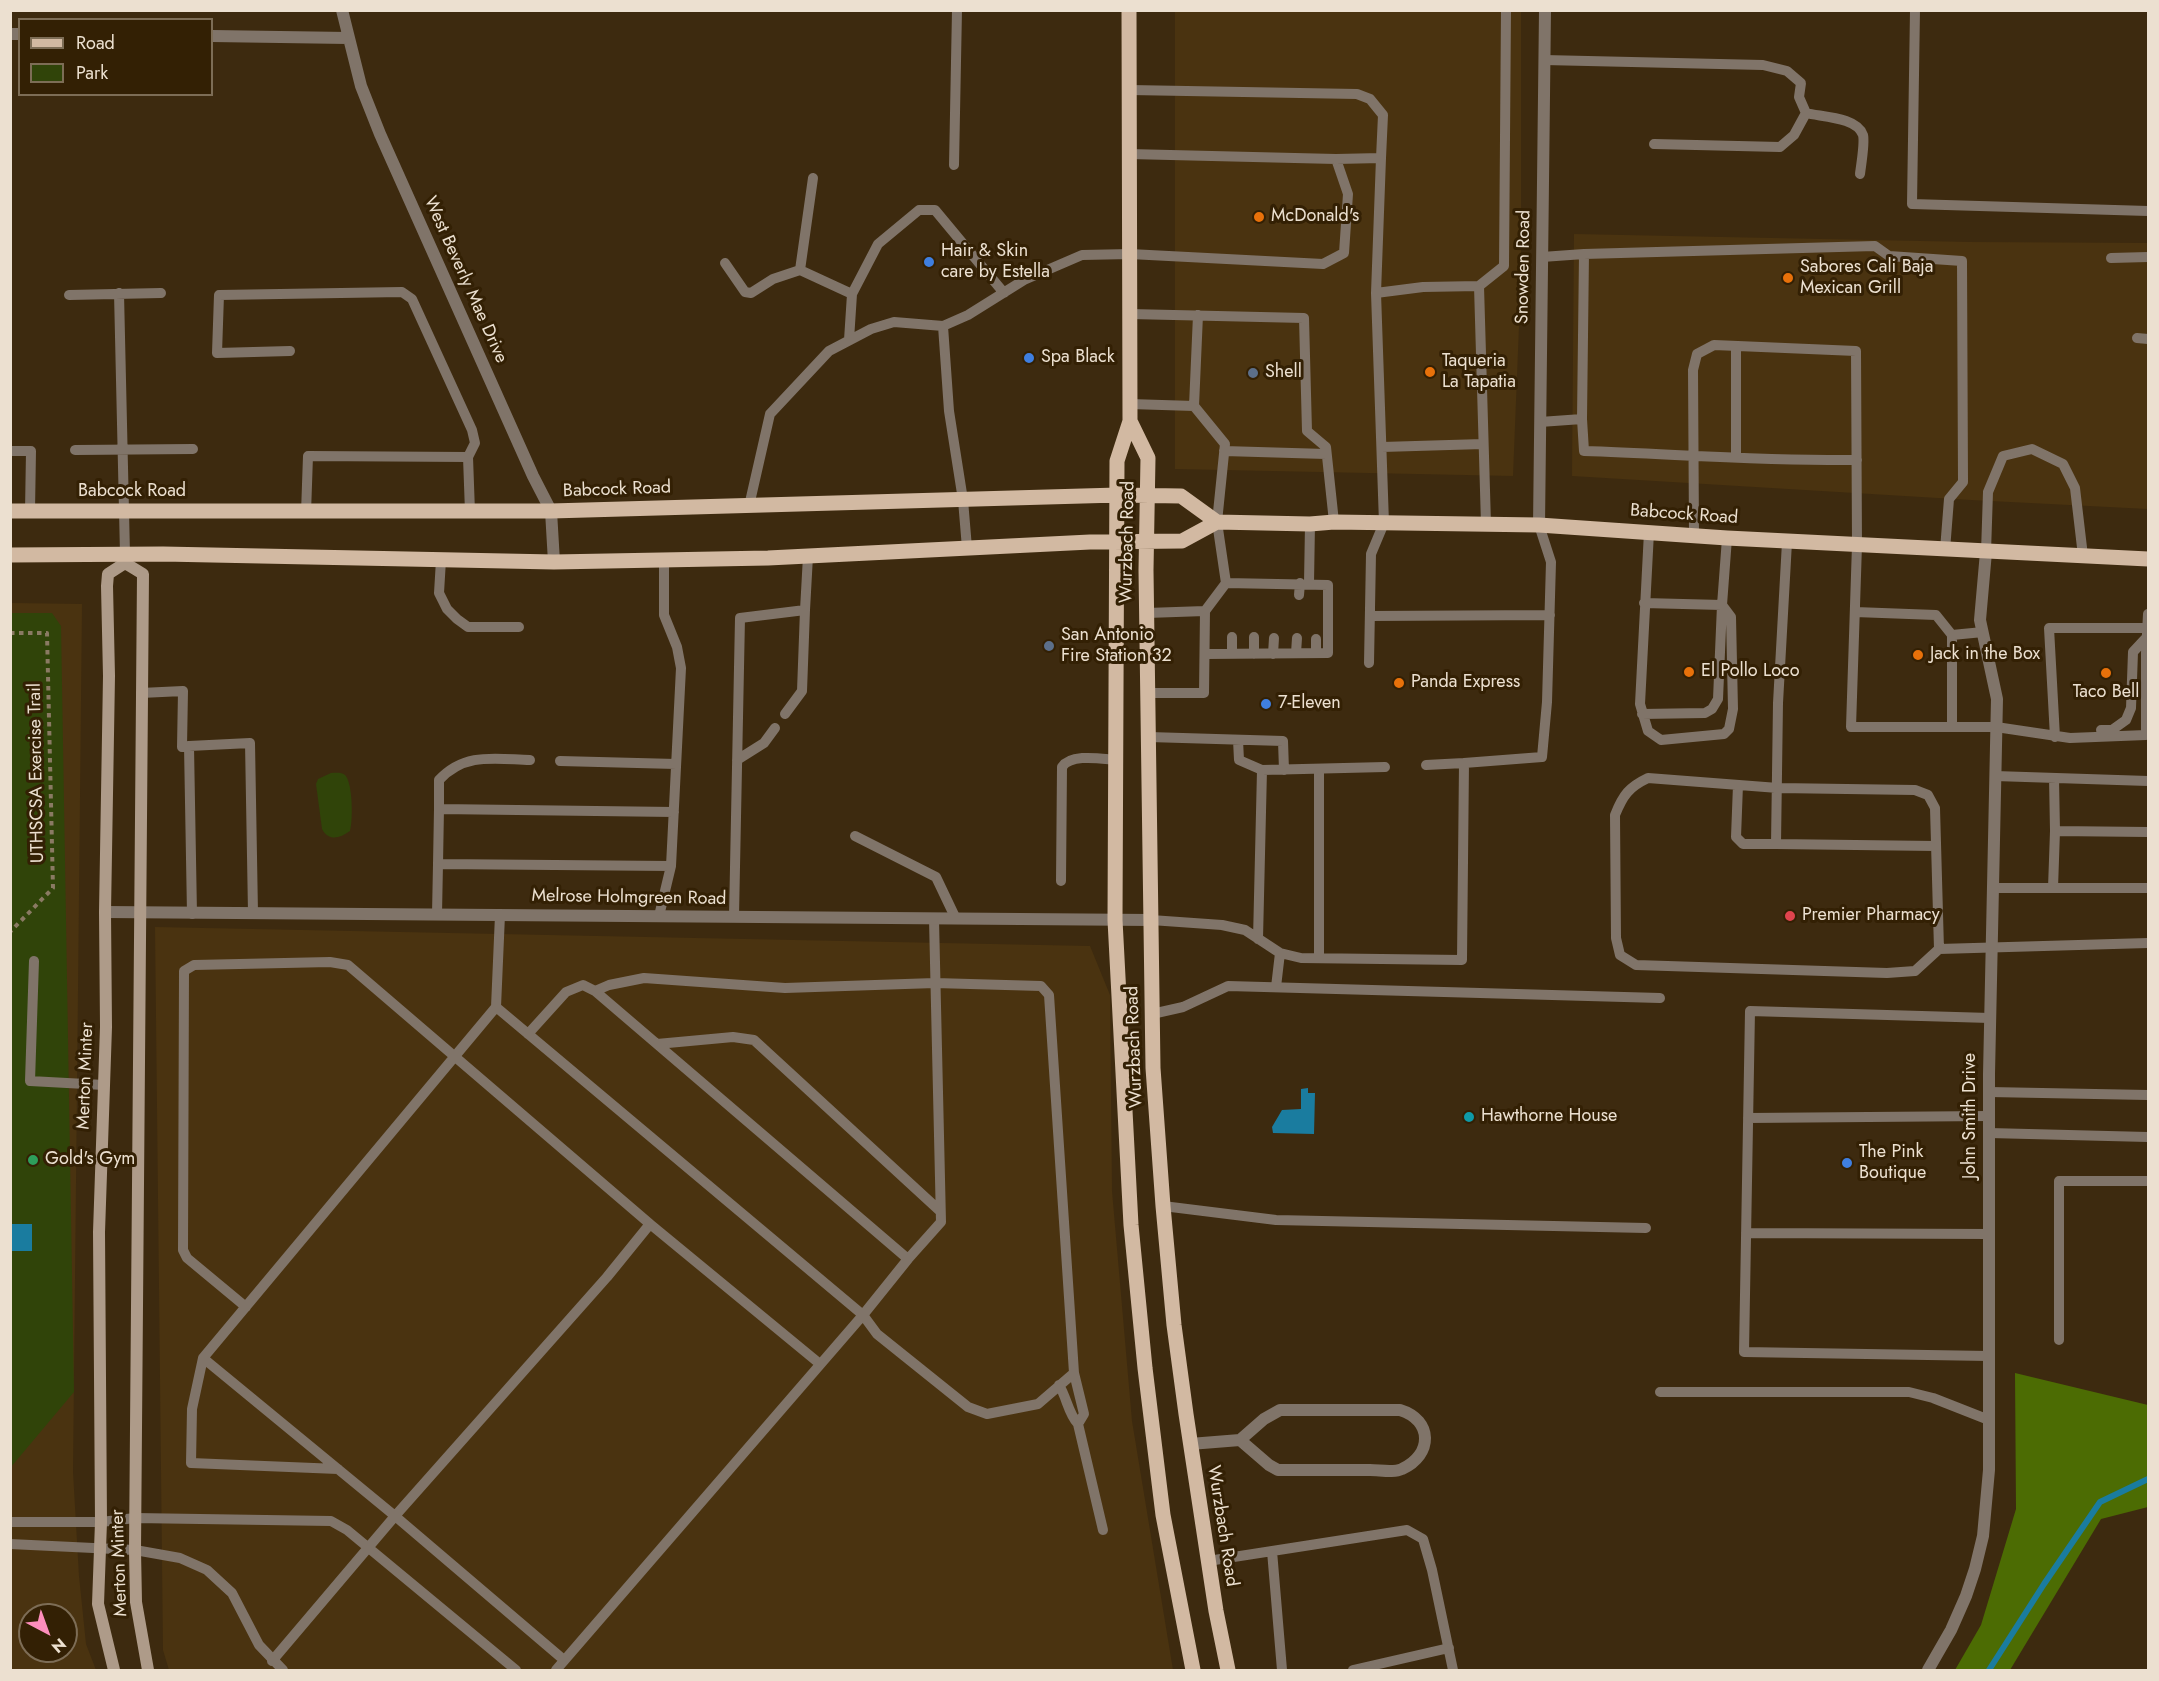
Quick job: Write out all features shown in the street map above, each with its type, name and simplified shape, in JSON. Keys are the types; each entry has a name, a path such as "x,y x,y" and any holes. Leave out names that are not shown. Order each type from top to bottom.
{"main road":[{"name":"Wurzbach Road","path":"1129,10 1130,421 1118,461 1115,920 1131,1225 1145,1368 1163,1515 1193,1671"},
{"name":"Wurzbach Road","path":"1130,421 1148,458 1147,613 1153,1068 1163,1206 1174,1325 1190,1444 1228,1671"},
{"name":"Babcock Road","path":"10,511 551,512 1118,495 1181,496 1217,522"},
{"name":"Babcock Road","path":"10,555 125,559 554,562 664,560 1182,541 1217,522 1311,524 1334,522 1539,525 1786,542 2148,559"}],"street":[{"name":"West Beverly Mae Drive","path":"342,10 361,86 380,134 551,512 554,562"},
{"name":"Snowden Road","path":"1539,525 1545,10"},
{"path":"213,36 348,38"},
{"name":"John Smith Drive","path":"1928,1671 1951,1630 1966,1596 1983,1536 1989,1470 1989,1092 1997,699 1980,620 1986,552"},
{"name":"Merton Minter","path":"114,1671 98,1604 100,1547 99,1232 106,1027 105,912 109,676 107,586 108,574 125,559 143,574 135,1550 136,1602 148,1671"},
{"name":"Melrose Holmgreen Road","path":"105,912 1151,920"},
{"path":"1190,1444 1240,1440 1264,1419 1280,1410 1400,1410 1408,1412 1418,1420 1425,1432 1426,1445 1420,1457 1400,1470 1278,1470 1240,1440"}],"lane":[{"path":"954,165 957,10"},
{"path":"1376,292 1423,287 1479,286 1504,266 1506,10"},
{"path":"1915,10 1912,204 2148,211"},
{"path":"1544,60 1763,66 1787,71 1801,83 1799,97 1806,113"},
{"path":"1130,90 1357,94 1371,99 1383,115 1376,292 1384,523 1371,554 1369,663"},
{"path":"1654,144 1780,147 1794,135 1806,113"},
{"path":"1806,113 1846,120 1857,127 1863,136 1860,174"},
{"path":"1129,154 1381,158"},
{"path":"749,506 770,414 829,351 871,329 894,322 943,326 968,315 1024,280 1082,255 1130,254 1323,264 1344,253 1348,194 1336,159"},
{"path":"800,270 813,178"},
{"path":"849,340 852,294 878,244 919,210 935,210 1004,293"},
{"path":"1542,257 1875,246 1889,256 1962,261 1963,482 1949,499 1945,550"},
{"path":"1584,254 1582,419 1584,452 1693,454 1782,460 1857,460"},
{"path":"2111,258 2148,257"},
{"path":"725,263 745,292 751,293 774,279 800,270 852,294"},
{"path":"1479,286 1486,524"},
{"path":"69,295 161,292"},
{"path":"290,351 217,353 219,295 402,292 412,299 472,430 475,443 468,458 470,512"},
{"path":"119,293 125,559"},
{"path":"1130,314 1304,318 1307,431 1326,447 1334,522"},
{"path":"1198,315 1194,406 1225,444 1217,522 1230,586"},
{"path":"943,326 949,411 963,500 967,548"},
{"path":"1694,535 1693,370 1697,354 1714,345 1856,351 1857,545 1851,727 1996,727 2070,738 2146,735 2148,614"},
{"path":"1736,346 1736,457"},
{"path":"1130,404 1194,406"},
{"path":"1540,422 1582,419"},
{"path":"1382,447 1484,444"},
{"path":"1986,552 1988,492 2003,456 2032,449 2063,464 2074,488 2083,556"},
{"path":"75,450 193,450"},
{"path":"1224,450 1326,454"},
{"path":"10,451 31,451 30,512"},
{"path":"306,513 308,456 468,458"},
{"path":"1311,524 1312,586"},
{"path":"1426,765 1542,757 1547,702 1551,562 1539,525"},
{"path":"1649,532 1640,704 1648,731 1661,740 1713,736 1724,734 1729,729 1733,709 1731,617 1722,605"},
{"path":"1642,714 1705,713 1712,709 1718,699 1719,632 1727,538"},
{"path":"1776,844 1778,703 1786,542"},
{"path":"785,714 802,691 808,556"},
{"path":"441,560 440,593 447,609 457,619 468,627 519,627"},
{"path":"659,916 671,867 681,668 677,647 664,615 664,560"},
{"path":"1147,613 1205,611 1230,586 1275,588 1328,585 1328,653 1206,654"},
{"path":"1299,595 1312,586"},
{"path":"1644,603 1722,605"},
{"path":"734,917 740,618 805,610"},
{"path":"1148,693 1204,693 1205,611"},
{"path":"1855,612 1936,615 1952,634 1952,727"},
{"path":"1370,616 1550,615"},
{"path":"2055,736 2049,628 2147,633"},
{"path":"1952,634 1983,632"},
{"path":"2070,738 2081,731 2112,730 2126,720 2131,708 2133,652 2147,633"},
{"path":"1232,637 1232,654"},
{"path":"1254,638 1254,654"},
{"path":"1274,638 1274,654"},
{"path":"1296,653 1297,638"},
{"path":"1316,639 1316,653"},
{"path":"141,693 183,691 182,747 250,744 253,913"},
{"path":"737,760 764,743 775,728"},
{"path":"1149,738 1283,741 1284,770"},
{"path":"1238,740 1239,760 1262,770 1385,767"},
{"path":"189,746 192,914"},
{"path":"437,914 439,780 460,762 478,759 530,760"},
{"path":"1061,881 1062,767 1065,762 1072,759 1117,760"},
{"path":"560,761 676,764"},
{"path":"1151,920 1245,930 1280,953 1301,958 1462,960 1464,762"},
{"path":"1319,769 1319,958"},
{"path":"1258,939 1262,770"},
{"path":"1995,776 2148,781"},
{"path":"1939,949 1935,808 1928,795 1915,790 1778,788 1648,778 1634,784 1622,799 1615,815 1616,938 1620,955 1636,965 1887,974 1915,971 1939,949 2148,942"},
{"path":"2053,888 2054,778"},
{"path":"1738,785 1736,837 1743,844 1935,846"},
{"path":"439,809 674,812"},
{"path":"2055,831 2148,832"},
{"path":"855,836 936,877 956,919"},
{"path":"438,864 671,867"},
{"path":"1993,888 2148,888"},
{"path":"338,1469 191,1463 192,1409 203,1358 496,1007 500,915"},
{"path":"556,1671 941,1222 933,919"},
{"path":"1276,987 1280,953"},
{"path":"34,961 30,1081 104,1085"},
{"path":"246,1307 187,1258 183,1250 184,971 194,964 330,962 348,965 650,1224 820,1364"},
{"path":"595,991 609,985 644,978 785,988 935,983 1041,986 1049,995 1074,1373 1084,1414 1078,1424"},
{"path":"528,1034 566,992 583,985 595,991 908,1259"},
{"path":"1152,1014 1182,1006 1228,986 1660,998"},
{"path":"496,1007 863,1315 877,1334 968,1407 987,1414 1038,1404 1074,1373"},
{"path":"1989,1356 1744,1352 1750,1011 1990,1018"},
{"path":"657,1044 733,1037 754,1040 940,1211"},
{"path":"1989,1092 2148,1095"},
{"path":"1748,1118 1989,1116"},
{"path":"1989,1133 2148,1137"},
{"path":"2059,1340 2059,1181 2148,1181"},
{"path":"1163,1206 1276,1220 1646,1228"},
{"path":"272,1661 395,1516 607,1277 650,1224"},
{"path":"1746,1233 1989,1234"},
{"path":"203,1358 395,1516 564,1660"},
{"path":"1059,1385 1065,1395 1071,1416 1078,1424 1103,1530"},
{"path":"1660,1392 1909,1392 1934,1398 1989,1420"},
{"path":"10,1522 100,1522 135,1518 331,1521 347,1530 516,1671"},
{"path":"1208,1561 1407,1530 1423,1539 1432,1570 1453,1671"},
{"path":"10,1544 135,1550 180,1558 207,1570 232,1593 247,1625 272,1661 283,1671"},
{"path":"1272,1551 1282,1671"},
{"path":"1353,1671 1449,1648"}],"path":[{"name":"UTHSCSA Exercise Trail","path":"10,633 47,633 53,888 10,932"}],"shaded area":[{"path":"1175,11 1521,11 1521,276 1513,476 1175,469"},
{"path":"1574,234 2148,243 2148,509 1572,476"},
{"path":"11,603 82,604 73,1472 79,1576 86,1644 96,1670 11,1670"},
{"path":"155,927 1090,946 1110,995 1112,1191 1132,1421 1173,1670 169,1670 163,1650"}],"green space":[{"path":"10,613 52,613 61,626 74,1392 11,1467"},
{"path":"331,773 340,773 348,779 352,802 350,831 335,838 328,836 322,829 316,784 318,779"},
{"path":"2015,1373 2148,1405 2148,1507 2101,1519 2010,1670 1955,1670 1981,1625 2016,1509"}],"water":[{"path":"1308,1088 1308,1093 1315,1093 1314,1134 1273,1133 1272,1127 1282,1110 1301,1109 1301,1089"},
{"path":"11,1224 32,1224 32,1251 11,1251"}],"waterway":[{"path":"1989,1670 2100,1502 2148,1479"}],"place":[{"name":"McDonald's","path":"1259,217"},
{"name":"Hair & Skin care by Estella","path":"929,262"},
{"name":"Sabores Cali Baja Mexican Grill","path":"1788,278"},
{"name":"Spa Black","path":"1029,358"},
{"name":"Taqueria La Tapatia","path":"1430,372"},
{"name":"Shell","path":"1253,373"},
{"name":"San Antonio Fire Station 32","path":"1049,646"},
{"name":"Jack in the Box","path":"1918,655"},
{"name":"El Pollo Loco","path":"1689,672"},
{"name":"Taco Bell","path":"2106,673"},
{"name":"Panda Express","path":"1399,683"},
{"name":"7-Eleven","path":"1266,704"},
{"name":"Premier Pharmacy","path":"1790,916"},
{"name":"Hawthorne House","path":"1469,1117"},
{"name":"Gold's Gym","path":"33,1160"},
{"name":"The Pink Boutique","path":"1847,1163"}]}
